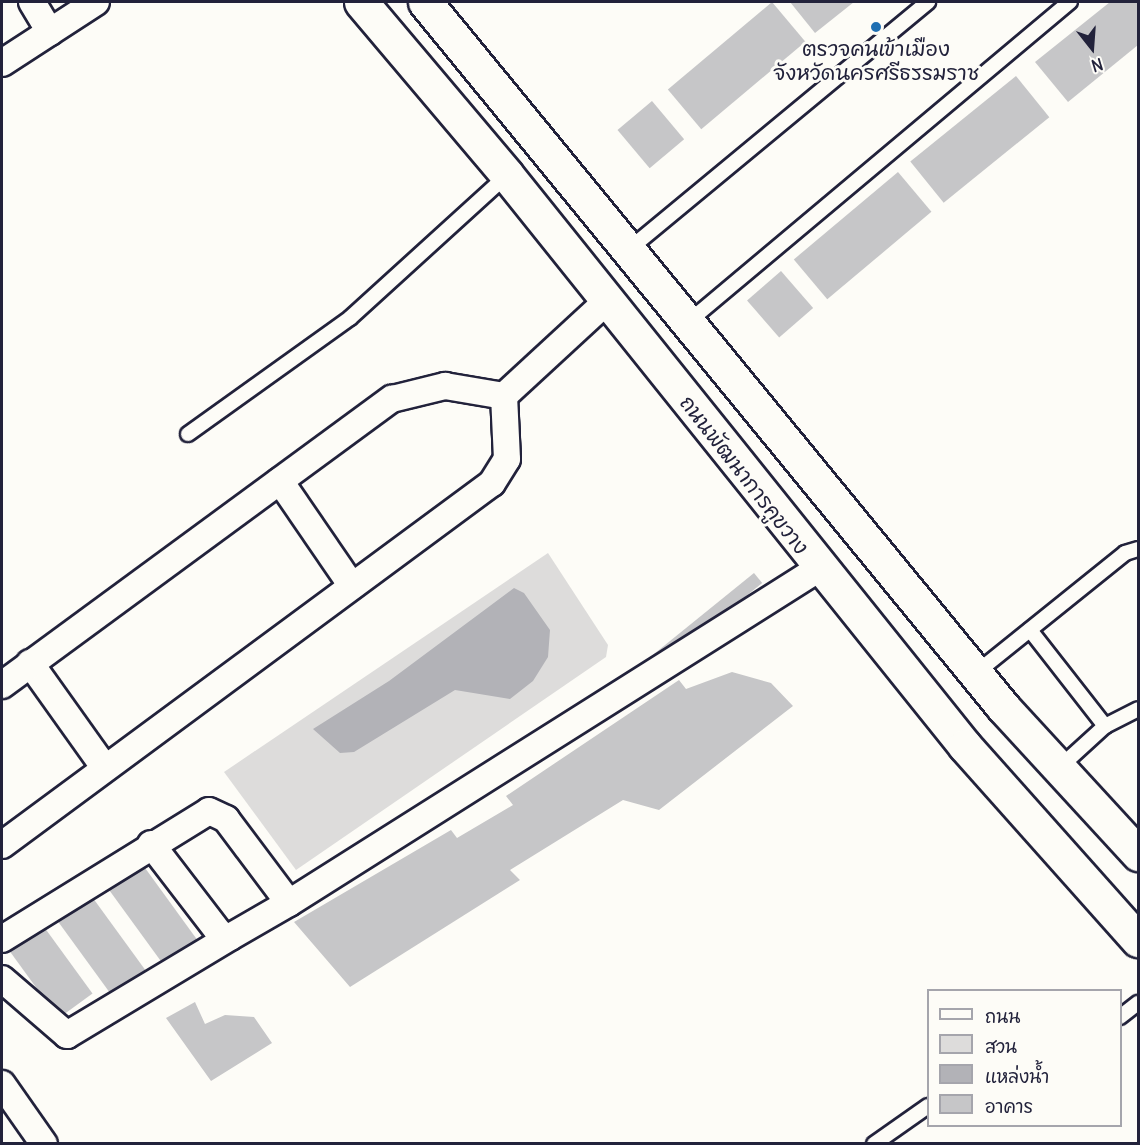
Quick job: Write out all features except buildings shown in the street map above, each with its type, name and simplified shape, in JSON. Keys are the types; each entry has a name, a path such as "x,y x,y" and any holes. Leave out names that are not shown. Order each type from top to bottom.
{"main road":[{"name":"ถนนพัฒนาการคูขวาง","path":"361,2 507,175 818,569 965,746 1138,940"},
{"path":"425,2 976,673 1138,854"}],"street":[{"path":"32,2 50,32"},
{"path":"2,63 96,2"},
{"path":"504,396 607,301"},
{"path":"2,684 392,399 445,386 504,396"},
{"path":"2,845 492,483 507,459 504,396"},
{"path":"280,482 352,586"},
{"path":"2,979 67,1035 289,903 818,569"},
{"path":"30,663 105,768"},
{"path":"2,939 194,817 218,813 289,903"},
{"path":"151,844 215,930 230,937"},
{"path":"2,1084 44,1143"}],"lane":[{"path":"627,250 928,2"},
{"path":"687,323 1070,2"},
{"path":"188,434 350,318 507,175"},
{"path":"976,673 1125,553 1138,549"},
{"path":"1030,630 1106,726"},
{"path":"1060,767 1106,726 1138,709"},
{"path":"1122,1015 1138,1003"},
{"path":"874,1143 927,1107"}],"green space":[{"path":"548,553 608,645 606,657 296,870 224,772"}],"water":[{"path":"514,588 524,593 550,630 548,657 533,681 510,699 455,690 354,752 340,753 313,729 389,681"}],"place":[{"name":"ตรวจคนเข้าเมือง จังหวัดนครศรีธรรมราช","path":"876,27"}]}
